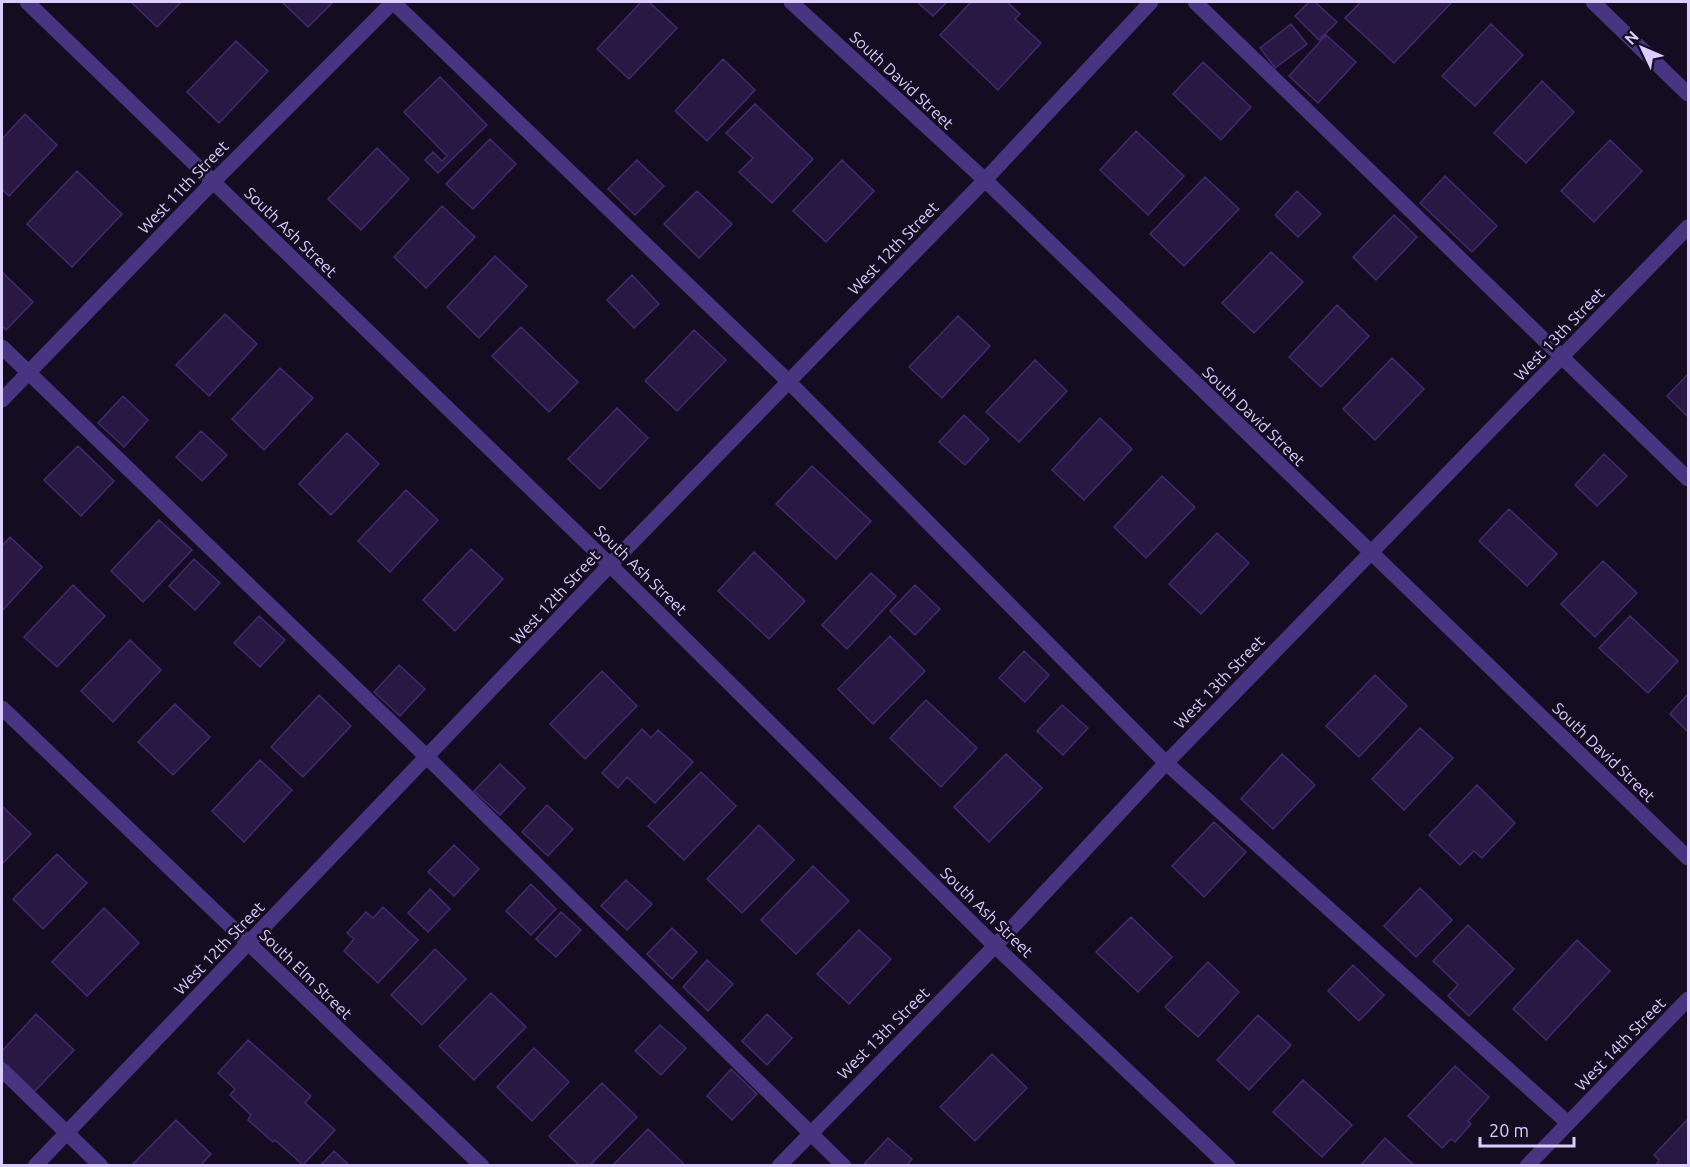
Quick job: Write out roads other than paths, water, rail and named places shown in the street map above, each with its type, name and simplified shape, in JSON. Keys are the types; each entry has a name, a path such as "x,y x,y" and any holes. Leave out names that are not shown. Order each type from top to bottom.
{"street":[{"name":"South Ash Street","path":"27,2 610,565 995,946 1228,1166"},
{"name":"West 11th Street","path":"2,400 213,182 393,2"},
{"path":"393,2 788,381 1166,763 1568,1123"},
{"name":"South David Street","path":"791,2 985,180 1689,858"},
{"name":"West 12th Street","path":"35,1166 610,565 985,180 1151,2"},
{"path":"1195,2 1689,479"},
{"path":"1593,2 1689,94"},
{"name":"West 13th Street","path":"779,1166 995,946 1166,763 1689,227"},
{"path":"2,347 428,757 844,1166"},
{"name":"South Elm Street","path":"2,708 482,1166"},
{"name":"West 14th Street","path":"1527,1166 1689,999"},
{"path":"2,1070 101,1166"}]}
